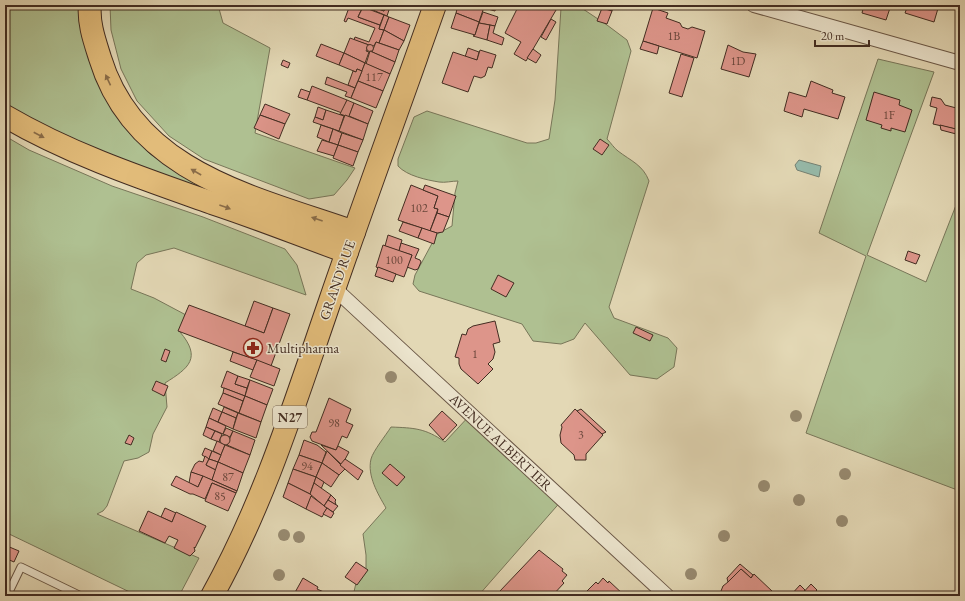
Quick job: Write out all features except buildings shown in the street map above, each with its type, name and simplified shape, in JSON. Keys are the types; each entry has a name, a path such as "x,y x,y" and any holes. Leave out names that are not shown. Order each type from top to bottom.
{"main road":[{"path":"90,5 93,36 104,71 120,103 148,139 189,168 221,184 354,232"},
{"name":"GRAND'RUE","path":"212,596 240,546 276,460 334,288 435,5"},
{"path":"5,116 40,137 124,173 214,203 347,252"}],"street":[{"path":"754,5 960,62"},
{"name":"AVENUE ALBERT IER","path":"334,288 667,596"}],"lane":[{"path":"7,596 20,566 81,596"}],"shaded area":[{"path":"5,5 83,5 102,89 124,127 150,154 205,190 77,144 5,108"},
{"path":"110,5 218,5 223,23 270,48 255,133 355,168 347,180 334,195 309,199 204,159 169,136 137,101 121,69 111,30"},
{"path":"566,5 577,5 607,25 627,40 631,51 607,139 617,150 640,167 649,181 609,307 614,318 668,338 677,348 674,367 657,379 630,375 585,323 574,339 561,344 533,341 522,324 419,291 413,284 415,275 437,234 452,226 455,193 458,181 441,182 423,179 412,175 398,166 398,159 414,117 427,111 527,143 536,143 549,139 555,100 561,8"},
{"path":"878,59 934,72 867,255 926,282 960,195 960,491 806,433 866,256 819,233"},
{"path":"5,136 29,150 112,186 203,217 285,249 297,265 306,295 174,248 146,255 137,263 131,289 154,298 186,315 180,332 187,341 191,356 190,362 186,367 165,383 167,407 153,434 149,452 138,458 124,461 107,506 103,511 97,514 199,558 179,596 138,596 5,532"},
{"path":"799,160 821,166 819,177 797,170 795,165"},
{"path":"471,414 563,499 478,596 353,596 356,583 366,568 363,534 386,508 374,485 371,472 371,459 377,447 391,427 425,431 445,442"}],"place":[{"name":"Multipharma","path":"253,348"}]}
